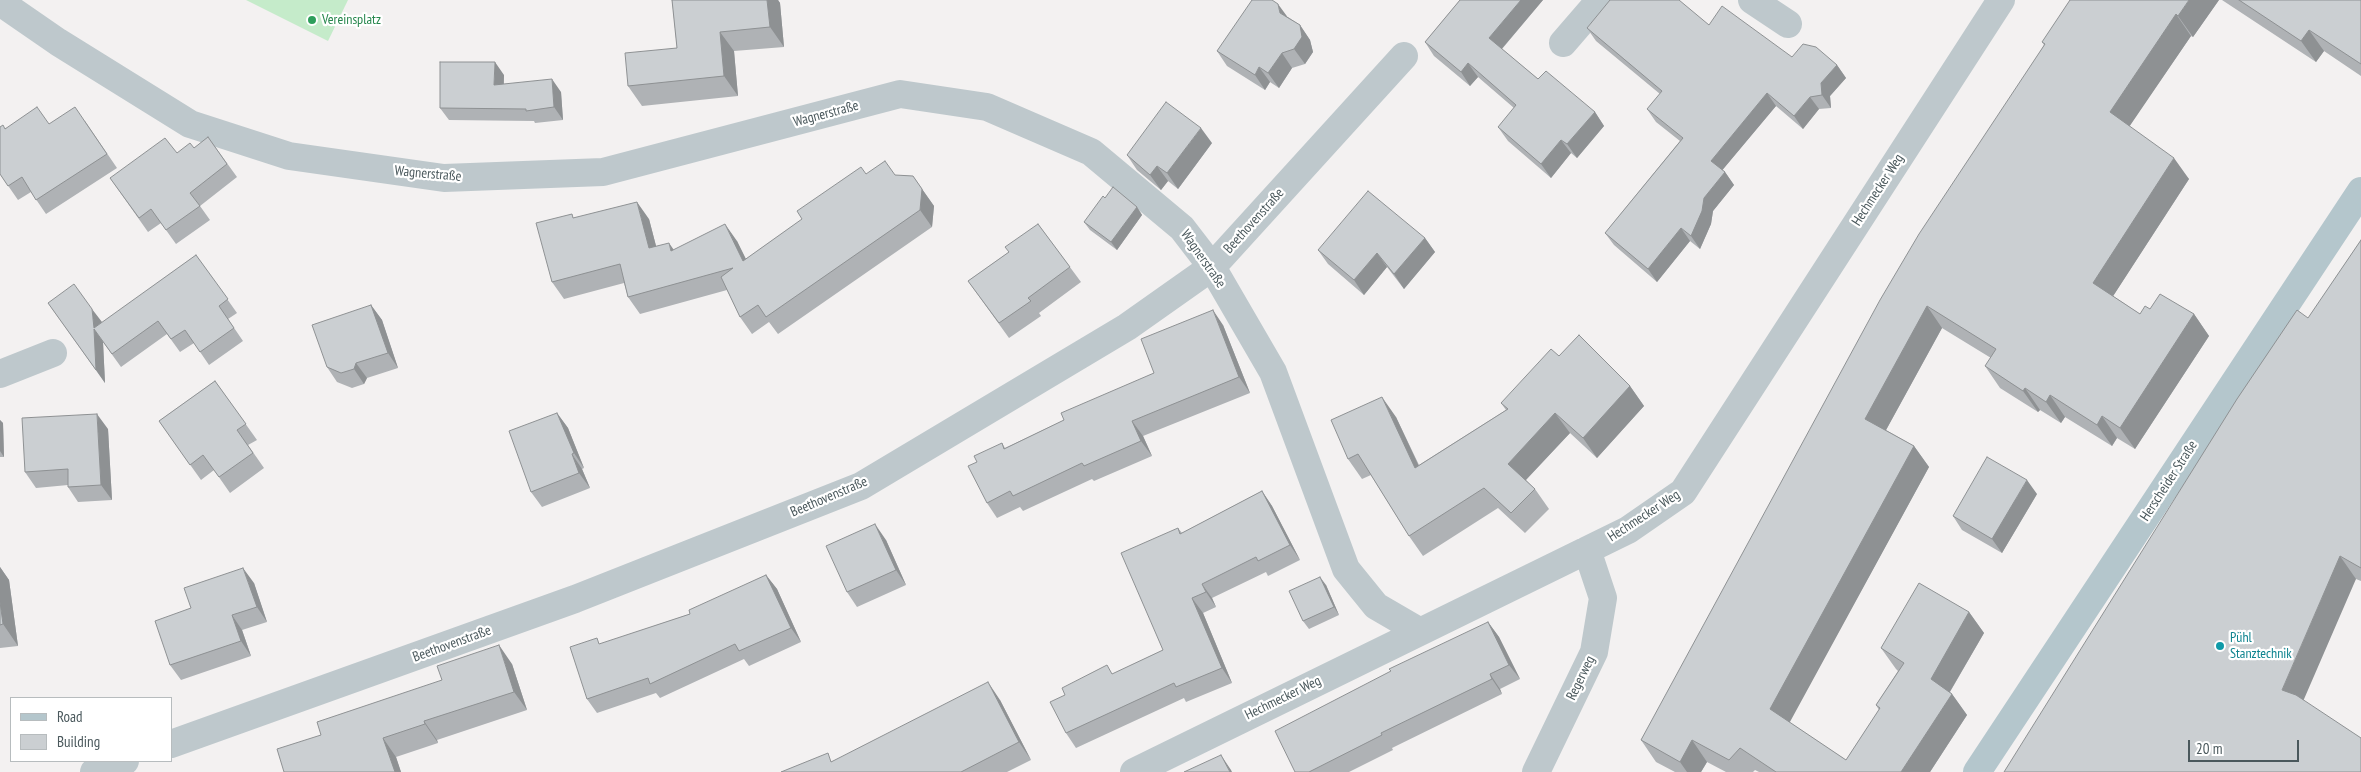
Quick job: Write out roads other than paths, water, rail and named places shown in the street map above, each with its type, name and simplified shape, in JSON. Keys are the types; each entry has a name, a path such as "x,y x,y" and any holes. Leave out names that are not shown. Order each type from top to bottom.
{"main road":[{"name":"Herscheider Straße","path":"1977,772 2361,191"}],"street":[{"path":"1562,43 1600,0"},
{"path":"1752,0 1788,24"},
{"name":"Hechmecker Weg","path":"1134,772 1628,530 1683,492 2001,0"},
{"name":"Wagnerstraße","path":"0,2 58,42 190,124 289,156 444,178 603,172 900,94 987,107 1091,152 1182,228 1212,267 1273,372 1346,569 1376,606 1419,631"},
{"name":"Beethovenstraße","path":"172,744 575,599 861,486 1127,328 1212,267 1404,56"},
{"path":"0,374 53,353"},
{"name":"Regerweg","path":"1536,772 1594,652 1603,598 1587,550"},
{"path":"94,772 122,762"}],"place":[{"name":"Vereinsplatz","path":"312,20"},
{"name":"Pühl Stanztechnik","path":"2220,646"}]}
